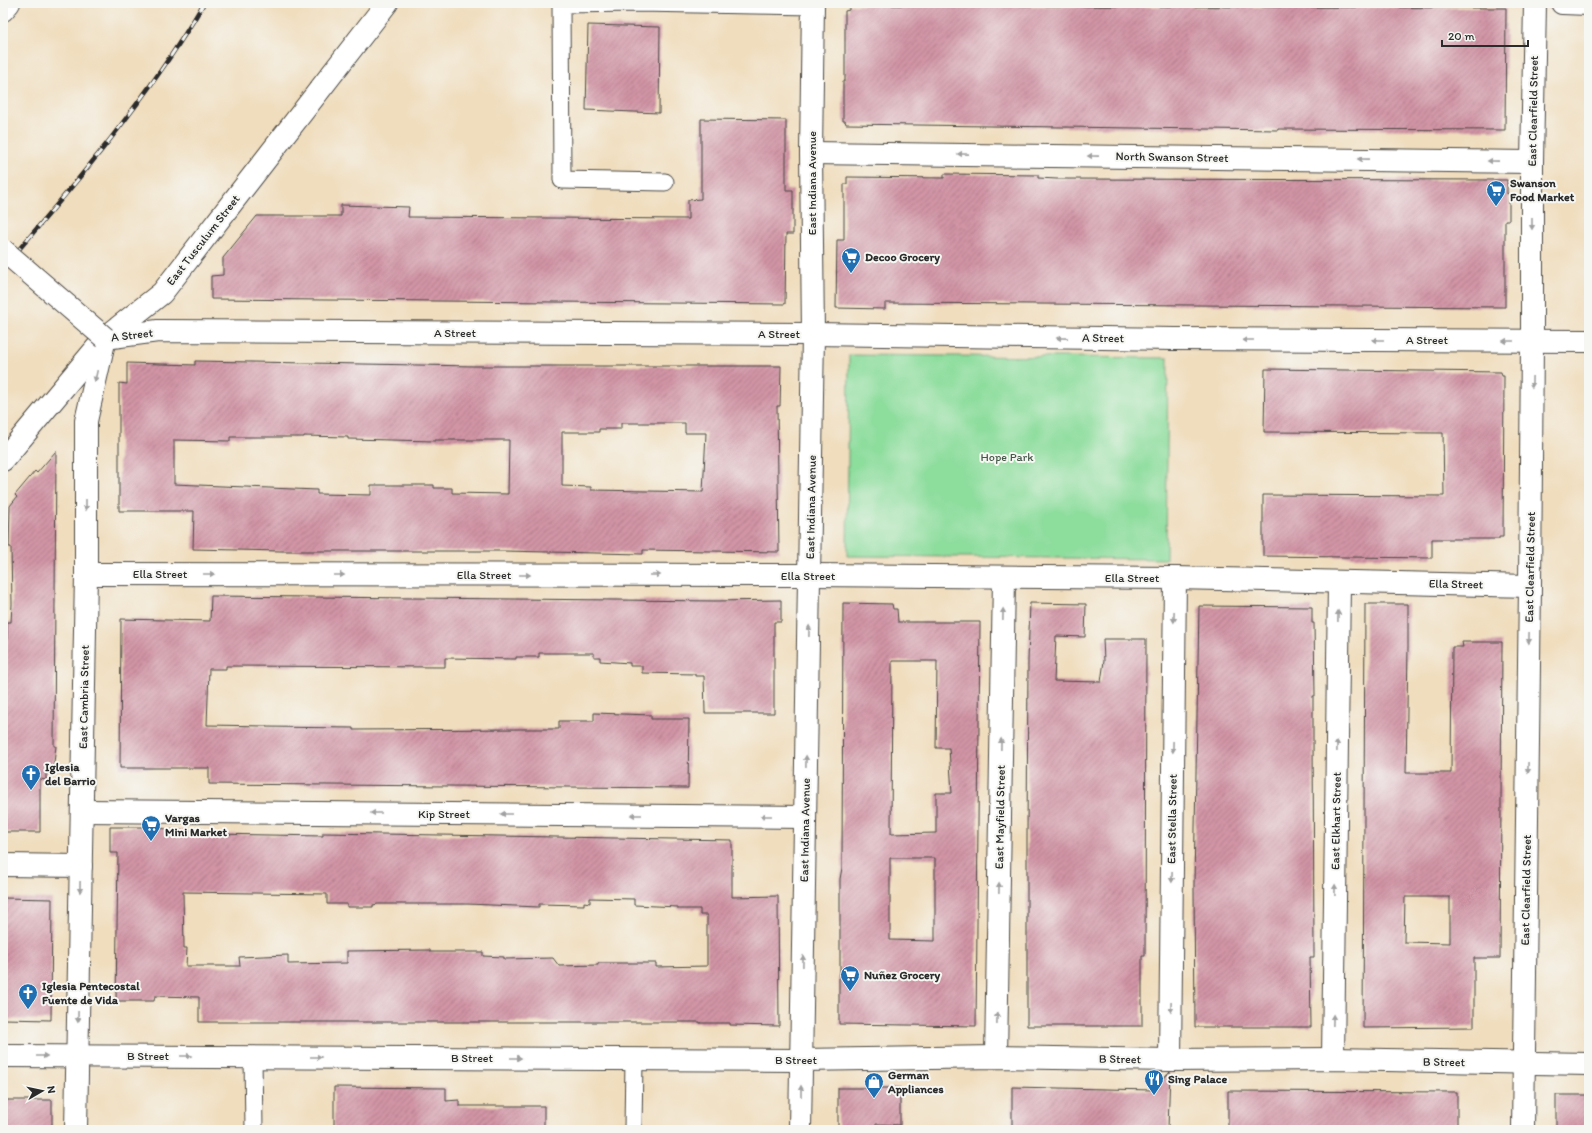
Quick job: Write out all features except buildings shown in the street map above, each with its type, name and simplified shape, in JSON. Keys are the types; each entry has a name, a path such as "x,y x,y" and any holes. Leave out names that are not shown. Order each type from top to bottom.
{"street":[{"path":"3,10 9,3"},
{"name":"East Tusculum Street","path":"3,460 105,338 162,293 387,3"},
{"name":"East Clearfield Street","path":"1523,1130 1530,586 1532,162 1535,3"},
{"path":"1562,3 1589,4"},
{"name":"East Indiana Avenue","path":"800,1130 813,334 811,153 813,5"},
{"name":"North Swanson Street","path":"811,153 1532,162"},
{"name":"A Street","path":"3,250 105,338 158,331 813,334 1182,340 1589,341"},
{"name":"East Cambria Street","path":"76,1130 86,574 86,421 105,338"},
{"name":"Ella Street","path":"86,574 810,575 1004,578 1175,578 1530,586"},
{"name":"East Mayfield Street","path":"996,1057 1004,578"},
{"name":"East Stella Street","path":"1170,1060 1175,578"},
{"name":"East Elkhart Street","path":"1333,1059 1339,582"},
{"name":"Kip Street","path":"82,811 805,817"},
{"path":"3,865 81,866"},
{"name":"B Street","path":"3,1056 801,1060 996,1057 1170,1060 1333,1059 1524,1064 1589,1064"}],"lane":[{"path":"665,182 562,180 561,4 638,3 813,5"},
{"path":"253,1057 254,1130"},
{"path":"633,1130 634,1059"}],"green space":[{"name":"Hope Park","path":"849,355 1168,358 1166,559 847,556"}],"railway":[{"path":"3,268 110,140 159,73 204,3"}],"place":[{"name":"Swanson Food Market","path":"1496,207"},
{"name":"Decoo Grocery","path":"851,274"},
{"name":"Iglesia del Barrio","path":"31,791"},
{"name":"Vargas Mini Market","path":"151,842"},
{"name":"Nuñez Grocery","path":"850,992"},
{"name":"Iglesia Pentecostal Fuente de Vida","path":"28,1010"},
{"name":"Sing Palace","path":"1154,1096"},
{"name":"German Appliances","path":"874,1099"}]}
